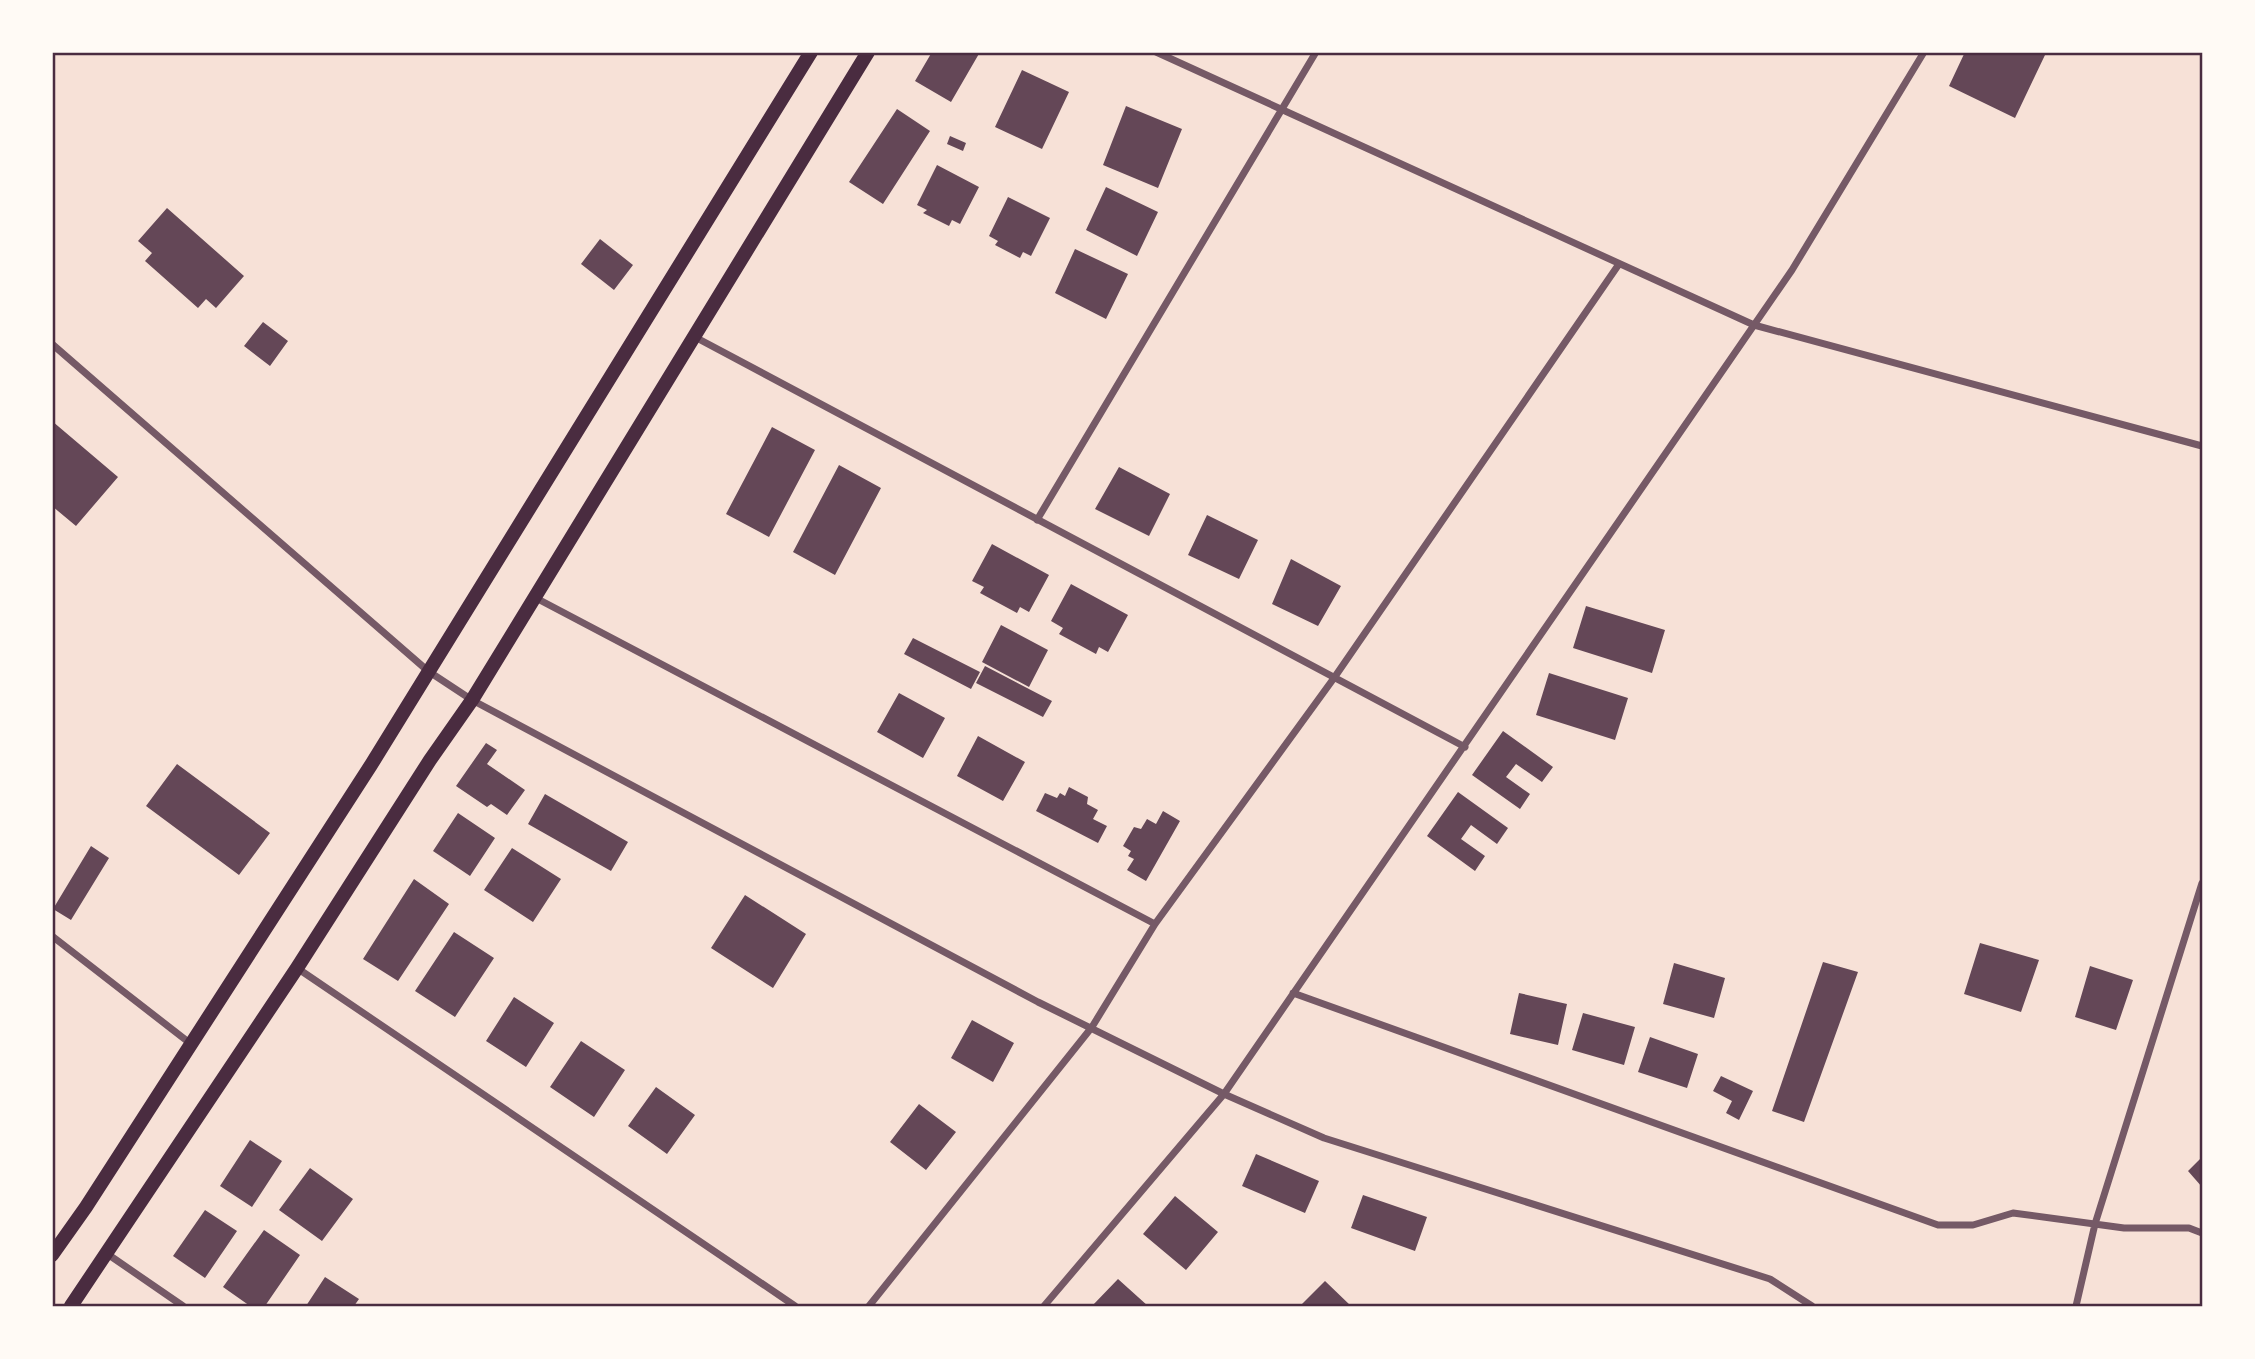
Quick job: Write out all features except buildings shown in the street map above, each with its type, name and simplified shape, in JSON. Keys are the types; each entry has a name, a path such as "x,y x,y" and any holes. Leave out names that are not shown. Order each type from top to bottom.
{"main road":[{"path":"52,1255 86,1207 371,765 811,52"},
{"path":"71,1307 296,968 429,760 472,700 868,52"}],"street":[{"path":"1156,52 1754,325 2203,446"},
{"path":"1037,520 1316,52"},
{"path":"1044,1307 1224,1094 1792,270 1924,52"},
{"path":"869,1307 1092,1027 1155,924 1334,678 1619,264"},
{"path":"693,335 1465,747"},
{"path":"52,344 428,671 472,700 1038,1002 1224,1094 1324,1138 1770,1279 1812,1307"},
{"path":"534,597 1155,924"},
{"path":"2076,1307 2095,1224 2203,883"},
{"path":"52,936 191,1044"},
{"path":"296,968 795,1307"},
{"path":"1293,993 1938,1225 1973,1225 2012,1213 2124,1228 2189,1228 2203,1233"},
{"path":"106,1253 183,1307"}]}
